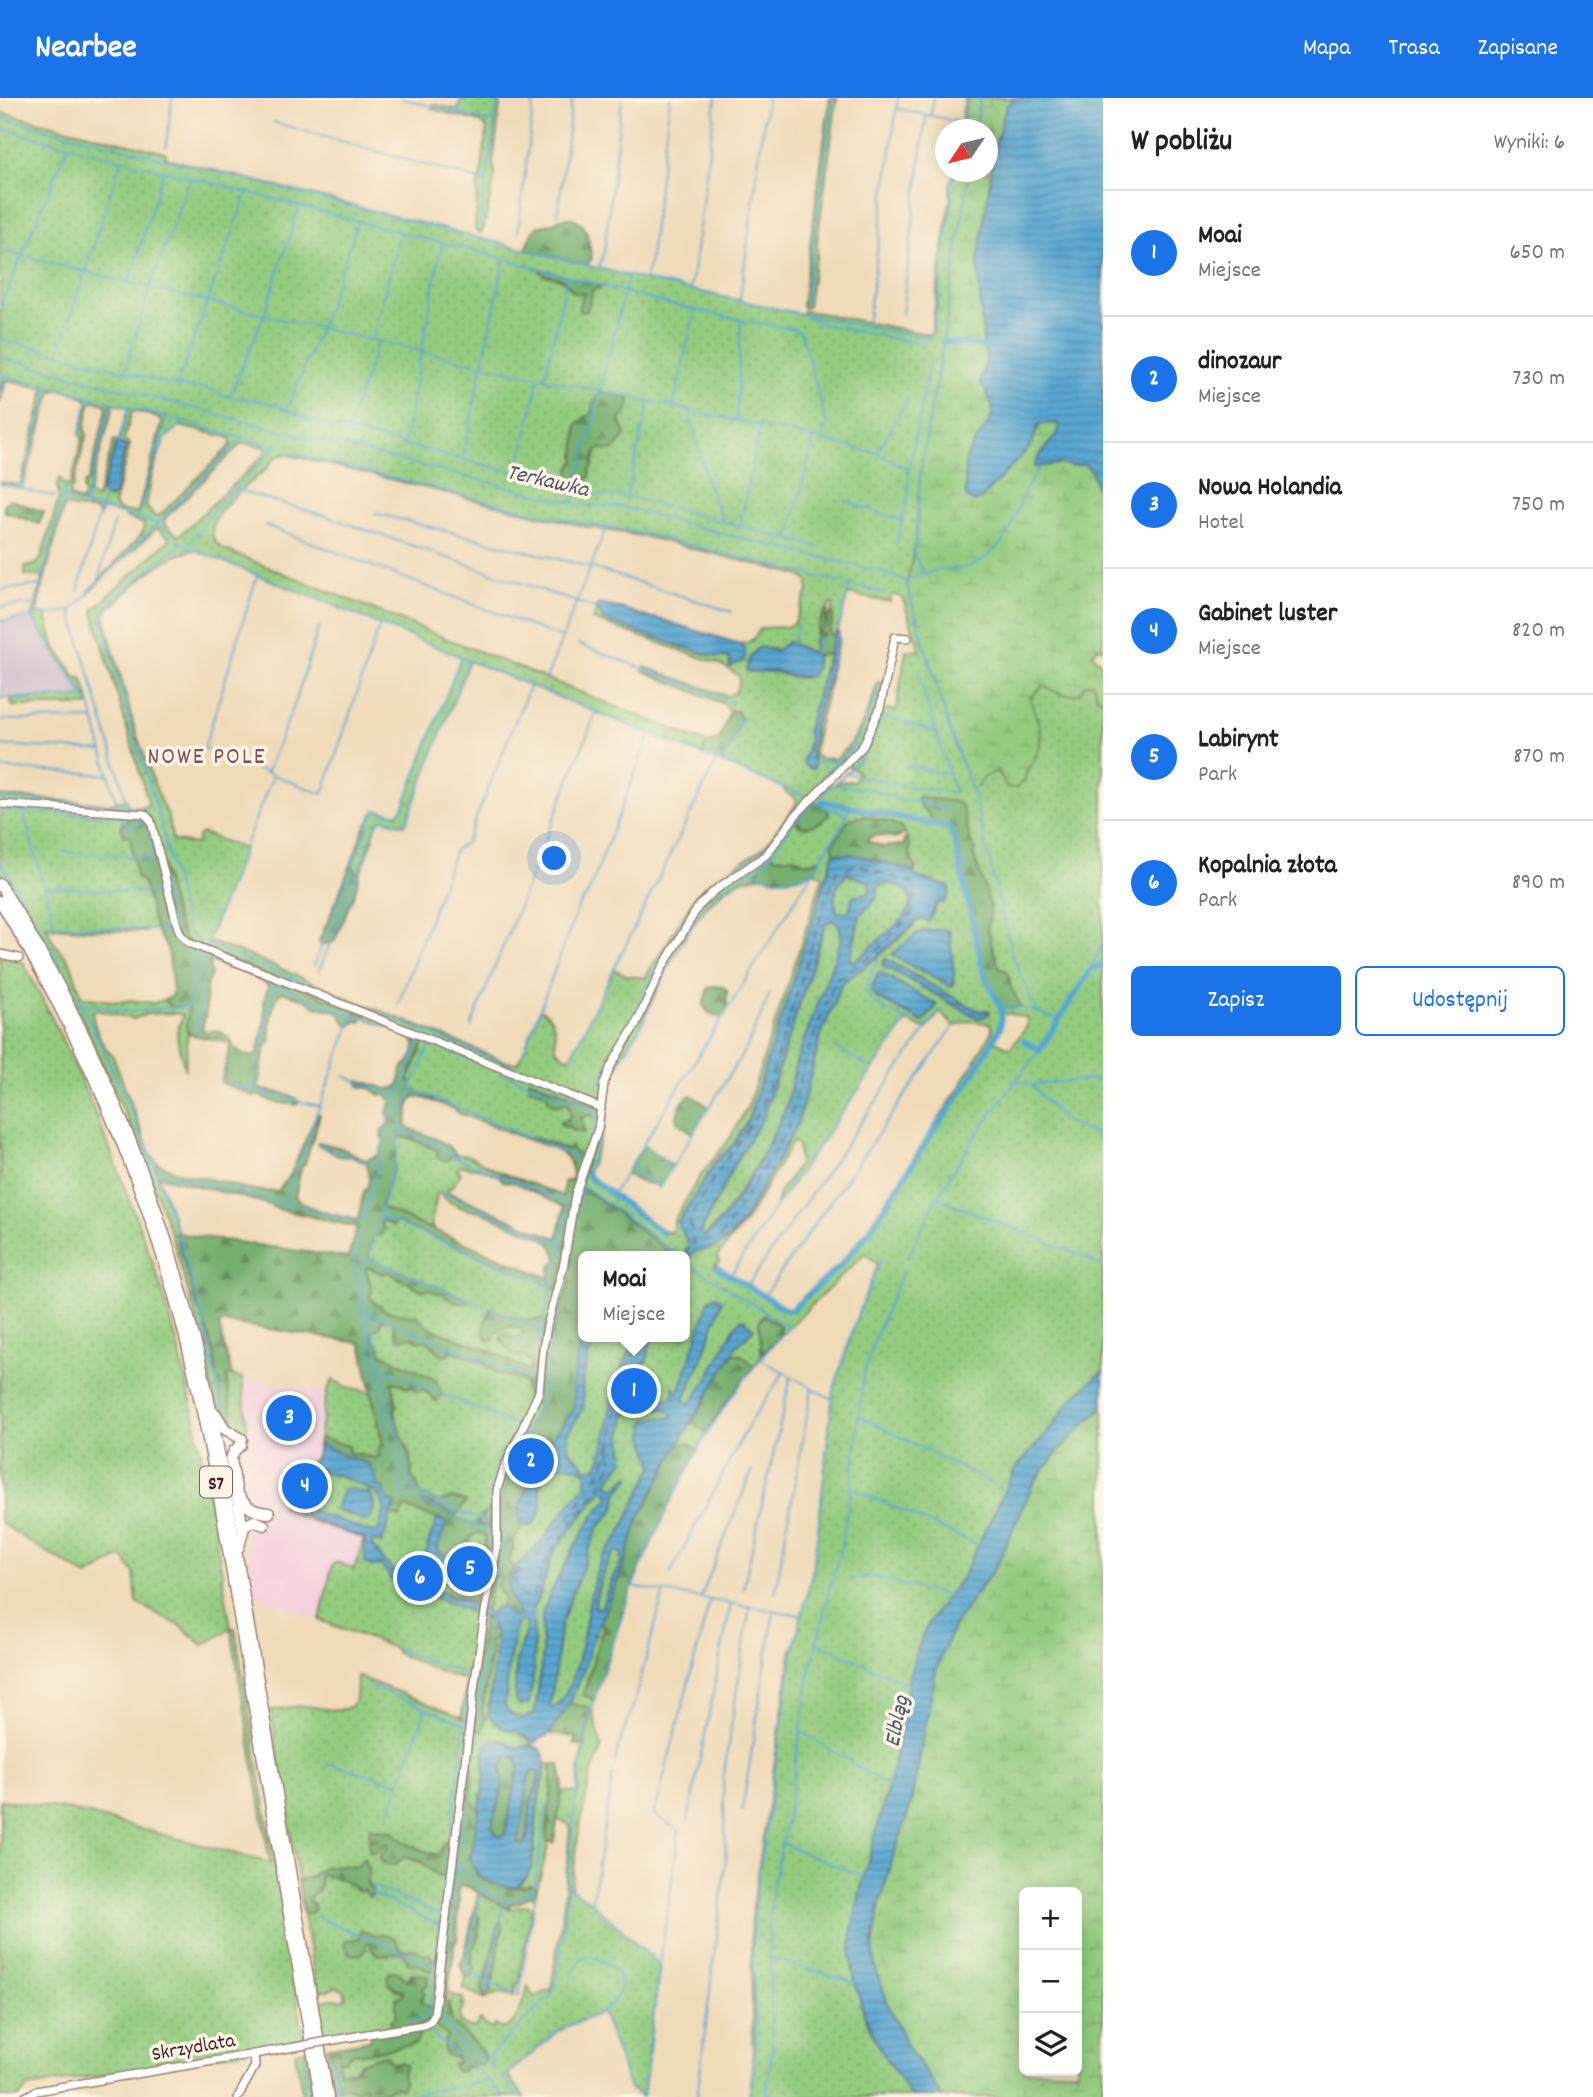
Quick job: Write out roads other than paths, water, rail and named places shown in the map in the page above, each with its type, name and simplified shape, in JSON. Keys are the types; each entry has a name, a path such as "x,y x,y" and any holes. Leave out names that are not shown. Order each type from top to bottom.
{"highway":[{"name":"S7","path":"0,884 64,994 125,1127 176,1271 198,1350 238,1560 328,2097"},
{"name":"S7","path":"0,901 56,1000 103,1098 144,1202 179,1312 203,1413 222,1514 320,2097"},
{"path":"207,1394 225,1429 242,1442 231,1459"},
{"path":"225,1429 243,1530 238,1560"},
{"path":"236,1490 248,1507 258,1513 269,1513"},
{"path":"243,1530 254,1521 264,1525"}],"street":[{"name":"Skrzydlata","path":"25,2097 36,2091 430,2022 434,2015 484,1615 498,1539 497,1486 539,1392 543,1348 564,1263 572,1207 598,1129 606,1076 692,917 710,894 764,858 796,815 859,751 880,708 895,637 908,638"},
{"path":"0,804 145,814 151,821 179,931 189,943 601,1108"},
{"path":"0,954 19,958"},
{"path":"238,2097 256,2066 254,2054"}],"water":[{"path":"1015,98 1103,98 1103,485 1096,487 1091,470 1084,464 1034,467 1059,431 1058,423 1040,424 1030,447 981,499 974,502 966,497 966,459 992,414 992,405 980,383 986,360 978,262 990,182 998,182 998,135 1006,106"},
{"path":"117,443 126,446 114,495 111,498 104,497 101,493"},
{"path":"599,604 740,644 745,649 743,661 730,667 728,657 717,657 603,620 600,612 594,608"},
{"path":"838,630 839,640 813,730 811,751 814,768 809,768 803,763 809,743 807,731"},
{"path":"788,642 816,655 816,666 811,676 746,671 750,658 760,647 775,651"},
{"path":"834,853 856,855 914,871 914,876 950,887 945,902 937,903 929,922 923,919 916,921 865,967 842,983 821,1035 798,1123 769,1176 743,1221 727,1240 715,1247 692,1253 690,1257 690,1251 686,1251 689,1244 678,1225 679,1220 717,1160 733,1145 748,1120","holes":["847,874 870,882 869,893 852,898 849,912 837,912 836,891","891,883 909,891 911,904 905,917 854,963 850,959 860,915 877,898 878,886","831,920 839,924 842,938 799,1054 787,1104 770,1142 738,1197 704,1237 700,1232 733,1166 763,1117 825,925"]},
{"path":"925,930 947,930 950,933 953,985 950,986 892,954"},
{"path":"886,959 967,1005 980,1011 989,1010 990,1013 978,1018 882,965"},
{"path":"880,972 937,1005 923,1022 877,998 871,991"},
{"path":"716,1296 722,1301 702,1359 684,1400 690,1404 708,1378 735,1326 742,1319 754,1329 737,1346 685,1433 639,1518 625,1563 570,1703 549,1734 533,1743 500,1727 488,1715 496,1643 496,1634 490,1620 392,1580 381,1565 374,1567 365,1563 365,1539 307,1517 294,1508 309,1465 317,1457 320,1444 371,1465 371,1472 376,1472 376,1485 384,1488 383,1493 388,1500 395,1503 382,1543 373,1541 371,1545 390,1568 407,1581 464,1601 485,1612 492,1613 495,1608 501,1606 514,1618 519,1615 508,1593 515,1568 544,1539 586,1485 587,1472 576,1467 562,1465 546,1470 539,1486 542,1506 539,1515 532,1526 522,1525 519,1510 531,1477 547,1444 574,1406 573,1380 581,1342 592,1342 582,1382 584,1406 568,1433 568,1449 585,1467 591,1469 598,1465 614,1391 635,1342 651,1342 649,1355 629,1395 637,1401 670,1399 673,1397 673,1386 679,1392 709,1300","holes":["642,1406 667,1410 673,1414 671,1418 654,1418 644,1423 644,1436 654,1466 619,1536 599,1565 576,1668 562,1698 553,1708 550,1707 561,1624 598,1528 615,1509 617,1493 631,1477 629,1475 615,1488 607,1483 624,1460 622,1435 625,1415","318,1469 369,1489 367,1494 346,1488 336,1510 366,1521 374,1508 369,1494 371,1490 376,1492 385,1509 378,1532 367,1531 302,1507 311,1473","603,1489 609,1498 592,1518 575,1546 542,1615 542,1662 535,1711 528,1717 519,1718 511,1714 505,1706 516,1624 522,1621 526,1623 516,1661 515,1698 520,1706 529,1703 534,1671 533,1608 554,1552","616,1551 622,1553 622,1561 601,1608 598,1609 595,1606 598,1592 605,1570"]},
{"path":"1103,1371 1103,1407 1060,1449 1033,1484 997,1565 954,1625 936,1670 910,1807 879,1908 873,1946 876,1970 889,2007 908,2047 942,2097 911,2097 879,2047 865,2017 851,1957 852,1931 861,1888 893,1769 916,1653 925,1630 963,1576 1016,1468 1052,1427 1071,1400"},
{"path":"438,1518 447,1522 437,1548 440,1553 461,1564 458,1572 424,1559"},
{"path":"493,1740 504,1741 517,1748 529,1745 537,1747 546,1761 538,1803 532,1867 527,1877 516,1887 500,1886 486,1881 476,1871 471,1857 485,1776 485,1748","holes":["508,1755 516,1758 519,1766 502,1837 495,1833 492,1826 503,1784 501,1767","532,1771 538,1772 538,1779 531,1805 527,1839 522,1845 517,1841 528,1777"]}],"waterway":[{"path":"166,147 172,98"},
{"path":"401,98 481,120 494,121"},
{"path":"459,114 461,98"},
{"path":"480,229 498,98"},
{"path":"518,232 534,98"},
{"path":"558,214 572,98"},
{"path":"599,266 604,253 622,98"},
{"path":"645,279 670,98"},
{"path":"691,288 716,98"},
{"path":"740,299 767,98"},
{"path":"805,304 833,98"},
{"path":"867,325 898,98"},
{"path":"931,115 933,98"},
{"path":"965,119 968,98"},
{"path":"977,119 980,98"},
{"path":"898,109 945,119"},
{"path":"902,314 926,115"},
{"path":"0,117 645,280 932,339"},
{"path":"273,122 486,182"},
{"path":"0,128 465,248 660,302 794,329 801,333 825,417 823,440 308,325 0,250"},
{"path":"0,308 67,148"},
{"path":"59,352 121,161"},
{"path":"129,282 163,171"},
{"path":"125,372 149,289 190,179"},
{"path":"934,329 952,204 952,182"},
{"path":"925,573 913,553 920,474 942,352 968,182"},
{"path":"177,385 247,193"},
{"path":"230,396 264,315 299,207"},
{"path":"287,410 358,222"},
{"path":"372,340 400,234"},
{"path":"404,444 442,243"},
{"path":"463,458 504,262"},
{"path":"573,502 628,276"},
{"path":"545,377 567,277"},
{"path":"673,407 695,310"},
{"path":"804,315 822,324 925,345"},
{"path":"736,420 741,321"},
{"path":"0,339 177,386 204,388 230,397 268,402 317,423 517,473 576,491 629,497 819,547"},
{"path":"347,429 378,342"},
{"path":"943,342 984,346"},
{"name":"Terkawka","path":"0,357 269,428 582,505 634,510 883,572 904,581 938,570 965,568 988,556 1000,545 1011,528 1024,492 1039,468"},
{"path":"896,544 908,498 909,469 930,359"},
{"path":"0,375 59,388 275,448 215,510 187,545"},
{"path":"0,395 5,377"},
{"path":"518,471 539,378"},
{"path":"22,489 49,388"},
{"path":"79,435 89,399"},
{"path":"877,453 908,399"},
{"path":"627,495 649,402"},
{"path":"85,504 111,404"},
{"path":"118,444 128,408"},
{"path":"690,413 707,482 723,521"},
{"path":"138,517 166,418"},
{"path":"157,457 164,440 182,423"},
{"path":"740,525 760,427"},
{"path":"72,610 242,438"},
{"path":"789,538 814,439"},
{"path":"824,441 877,453 908,469"},
{"path":"288,453 561,519 646,534 884,593"},
{"path":"0,484 55,497"},
{"path":"34,610 66,484"},
{"path":"236,490 326,516 594,608"},
{"path":"78,591 104,497"},
{"path":"59,498 156,523 171,535"},
{"path":"845,501 903,521"},
{"path":"375,513 590,567 732,612"},
{"path":"99,578 114,522"},
{"path":"265,525 562,638"},
{"path":"546,679 606,528"},
{"path":"177,540 186,546 805,796 762,852 698,898 649,980 636,1013 601,1076 598,1088"},
{"path":"181,545 107,606 101,615 133,734 155,801 184,918 189,933 199,942"},
{"path":"257,576 204,749 323,794 380,624"},
{"path":"908,580 907,586 948,724 974,797 1013,957 1037,1013"},
{"path":"838,630 850,584"},
{"path":"0,590 40,585"},
{"path":"0,607 34,604"},
{"path":"0,621 71,611 128,806"},
{"path":"33,619 90,704 117,805"},
{"path":"266,773 295,703 319,626"},
{"path":"791,644 798,626"},
{"path":"813,653 820,638"},
{"path":"578,644 732,702"},
{"path":"745,655 750,658"},
{"path":"314,965 372,815 380,810 398,814 403,808 461,657"},
{"path":"319,971 378,822 383,819 404,825 407,821 468,663"},
{"path":"847,773 955,793 918,673"},
{"path":"398,1005 455,850 466,843 530,685"},
{"path":"816,786 856,743 869,716 878,687"},
{"path":"0,698 86,697"},
{"path":"471,1027 596,713"},
{"path":"837,781 862,758 883,716 935,732"},
{"path":"1,720 94,719"},
{"path":"722,762 742,720"},
{"path":"523,1054 579,905 588,894 650,734"},
{"path":"0,745 103,751"},
{"path":"571,1056 716,762"},
{"path":"813,763 836,763"},
{"path":"908,766 948,774"},
{"path":"0,768 110,775"},
{"path":"273,775 206,944 596,1100"},
{"path":"824,793 834,784 870,789 899,800 943,808"},
{"path":"0,799 145,808"},
{"path":"587,1174 607,1115 608,1093 613,1074 643,1022 657,987 706,905 721,890 766,861 815,801 824,807 847,814"},
{"path":"718,1268 791,1310 841,1265 872,1228 930,1136 968,1083 1000,1028 1002,1010 984,974 950,828 822,801"},
{"path":"612,1195 845,820 849,807"},
{"path":"0,809 118,816 132,828 141,819 148,828 173,934 183,946 196,952 189,1007 125,1011 81,1003"},
{"path":"24,814 54,923"},
{"path":"63,852 155,858"},
{"path":"0,861 95,1031 152,1162 189,1271 224,1417"},
{"path":"752,871 775,879 798,877 814,871"},
{"path":"44,887 162,893"},
{"path":"45,924 173,931"},
{"path":"1091,969 1103,943"},
{"path":"154,1171 362,1223 393,1109 420,1040 366,1018 353,1016 204,955 197,1034"},
{"path":"730,1276 776,1206 907,1021 870,998 868,983 879,958"},
{"path":"1024,1041 1040,1050 1091,969 1103,965"},
{"path":"253,1091 274,982"},
{"path":"630,1168 659,1188 748,1045 770,993"},
{"path":"1001,1008 1024,1009"},
{"path":"1030,1010 1060,1020"},
{"path":"747,1286 939,1011"},
{"path":"285,1201 353,1016"},
{"path":"764,1296 954,1026"},
{"path":"397,1151 400,1123 413,1082 430,1046 439,1047 595,1110 597,1116 567,1209 560,1258 544,1318 539,1351"},
{"path":"835,1047 873,1069"},
{"path":"908,1258 951,1175 1002,1099 1040,1050"},
{"path":"344,1076 396,1096"},
{"path":"1017,1081 1032,1085 1103,1078"},
{"path":"221,1083 319,1106"},
{"path":"1032,1085 1064,1121 1103,1137"},
{"path":"412,1089 582,1160"},
{"path":"400,1129 435,1144 454,1157 568,1203"},
{"path":"317,1144 375,1165"},
{"path":"645,1146 672,1165"},
{"path":"396,1156 362,1276 409,1482 413,1488 425,1497 493,1525 491,1496 496,1473 537,1380"},
{"path":"587,1174 663,1233"},
{"path":"501,1502 503,1484 542,1397 547,1352 568,1268 581,1188 588,1189 673,1251"},
{"path":"442,1192 560,1243"},
{"path":"938,1198 1103,1267"},
{"path":"379,1216 552,1286"},
{"path":"360,1230 354,1264 359,1297 402,1492 407,1497 494,1533 484,1582"},
{"path":"368,1258 541,1329"},
{"path":"753,1945 757,1884 794,1647 812,1574 817,1540 833,1392 857,1317 881,1259"},
{"path":"492,2070 492,2054 550,1997 556,1985 585,1737 604,1670 640,1568 659,1524 704,1439 730,1399 790,1326 690,1264"},
{"path":"766,2097 772,2049 769,1925 773,1886 787,1818 809,1677 840,1552 852,1481 863,1377 874,1340 903,1270"},
{"path":"369,1312 535,1382"},
{"path":"537,1375 538,1358"},
{"path":"760,1359 832,1399"},
{"path":"384,1369 517,1426"},
{"path":"670,1574 750,1422 784,1372"},
{"path":"743,1589 791,1376"},
{"path":"775,1593 812,1388"},
{"path":"859,1416 1004,1490"},
{"path":"701,1597 752,1471"},
{"path":"852,1488 979,1546"},
{"path":"495,1579 502,1537 500,1507"},
{"path":"848,1580 869,1576 948,1596"},
{"path":"480,1608 484,1587"},
{"path":"633,1587 800,1615"},
{"path":"615,1763 664,1592"},
{"path":"660,1964 679,1830 654,1815 710,1600"},
{"path":"688,1820 731,1603"},
{"path":"697,2097 726,1859 723,1778 750,1606"},
{"path":"742,1811 774,1611"},
{"path":"396,1649 471,1676 478,1616"},
{"path":"487,1634 490,1620"},
{"path":"818,1643 908,1684"},
{"path":"486,1644 440,2013 455,2037 496,2069"},
{"path":"369,1685 464,1724"},
{"path":"371,1885 440,1915 470,1685"},
{"path":"389,1813 426,1709"},
{"path":"802,1732 888,1786"},
{"path":"327,1763 399,1783"},
{"path":"592,1901 613,1774"},
{"path":"457,1863 484,1890 494,1896 515,1900 525,1894 535,1883 547,1806"},
{"path":"783,1844 864,1877"},
{"path":"481,1888 465,1971 519,1996 535,1896 531,1889"},
{"path":"504,2077 556,2033 603,2012 630,2089 643,2097 660,1965 589,1900 568,1888"},
{"path":"370,1892 439,1925 430,2010 424,2017 412,2021"},
{"path":"487,1994 504,1902"},
{"path":"316,1917 435,1965"},
{"path":"749,2097 756,2046 753,1953"},
{"path":"572,1978 577,1963 585,1957 597,1959 615,1969 619,1976 618,1994 603,2011"},
{"path":"770,1958 855,1983"},
{"path":"415,2032 432,2034 490,2081 504,2097"},
{"path":"331,2056 339,2097"},
{"path":"303,2060 309,2097"},
{"path":"501,2074 519,2097"},
{"path":"399,2097 488,2081"},
{"path":"767,2093 779,2097"}],"place":[{"name":"Moai","path":"634,1391"},
{"name":"Nowa Holandia","path":"289,1418"},
{"name":"dinozaur","path":"531,1461"},
{"name":"Gabinet luster","path":"305,1486"},
{"name":"Labirynt","path":"470,1569"},
{"name":"Kopalnia złota","path":"420,1578"}],"district":[{"name":"NOWE POLE","path":"207,755"}],"water label":[{"name":"Elbląg","path":"895,1721"}]}
